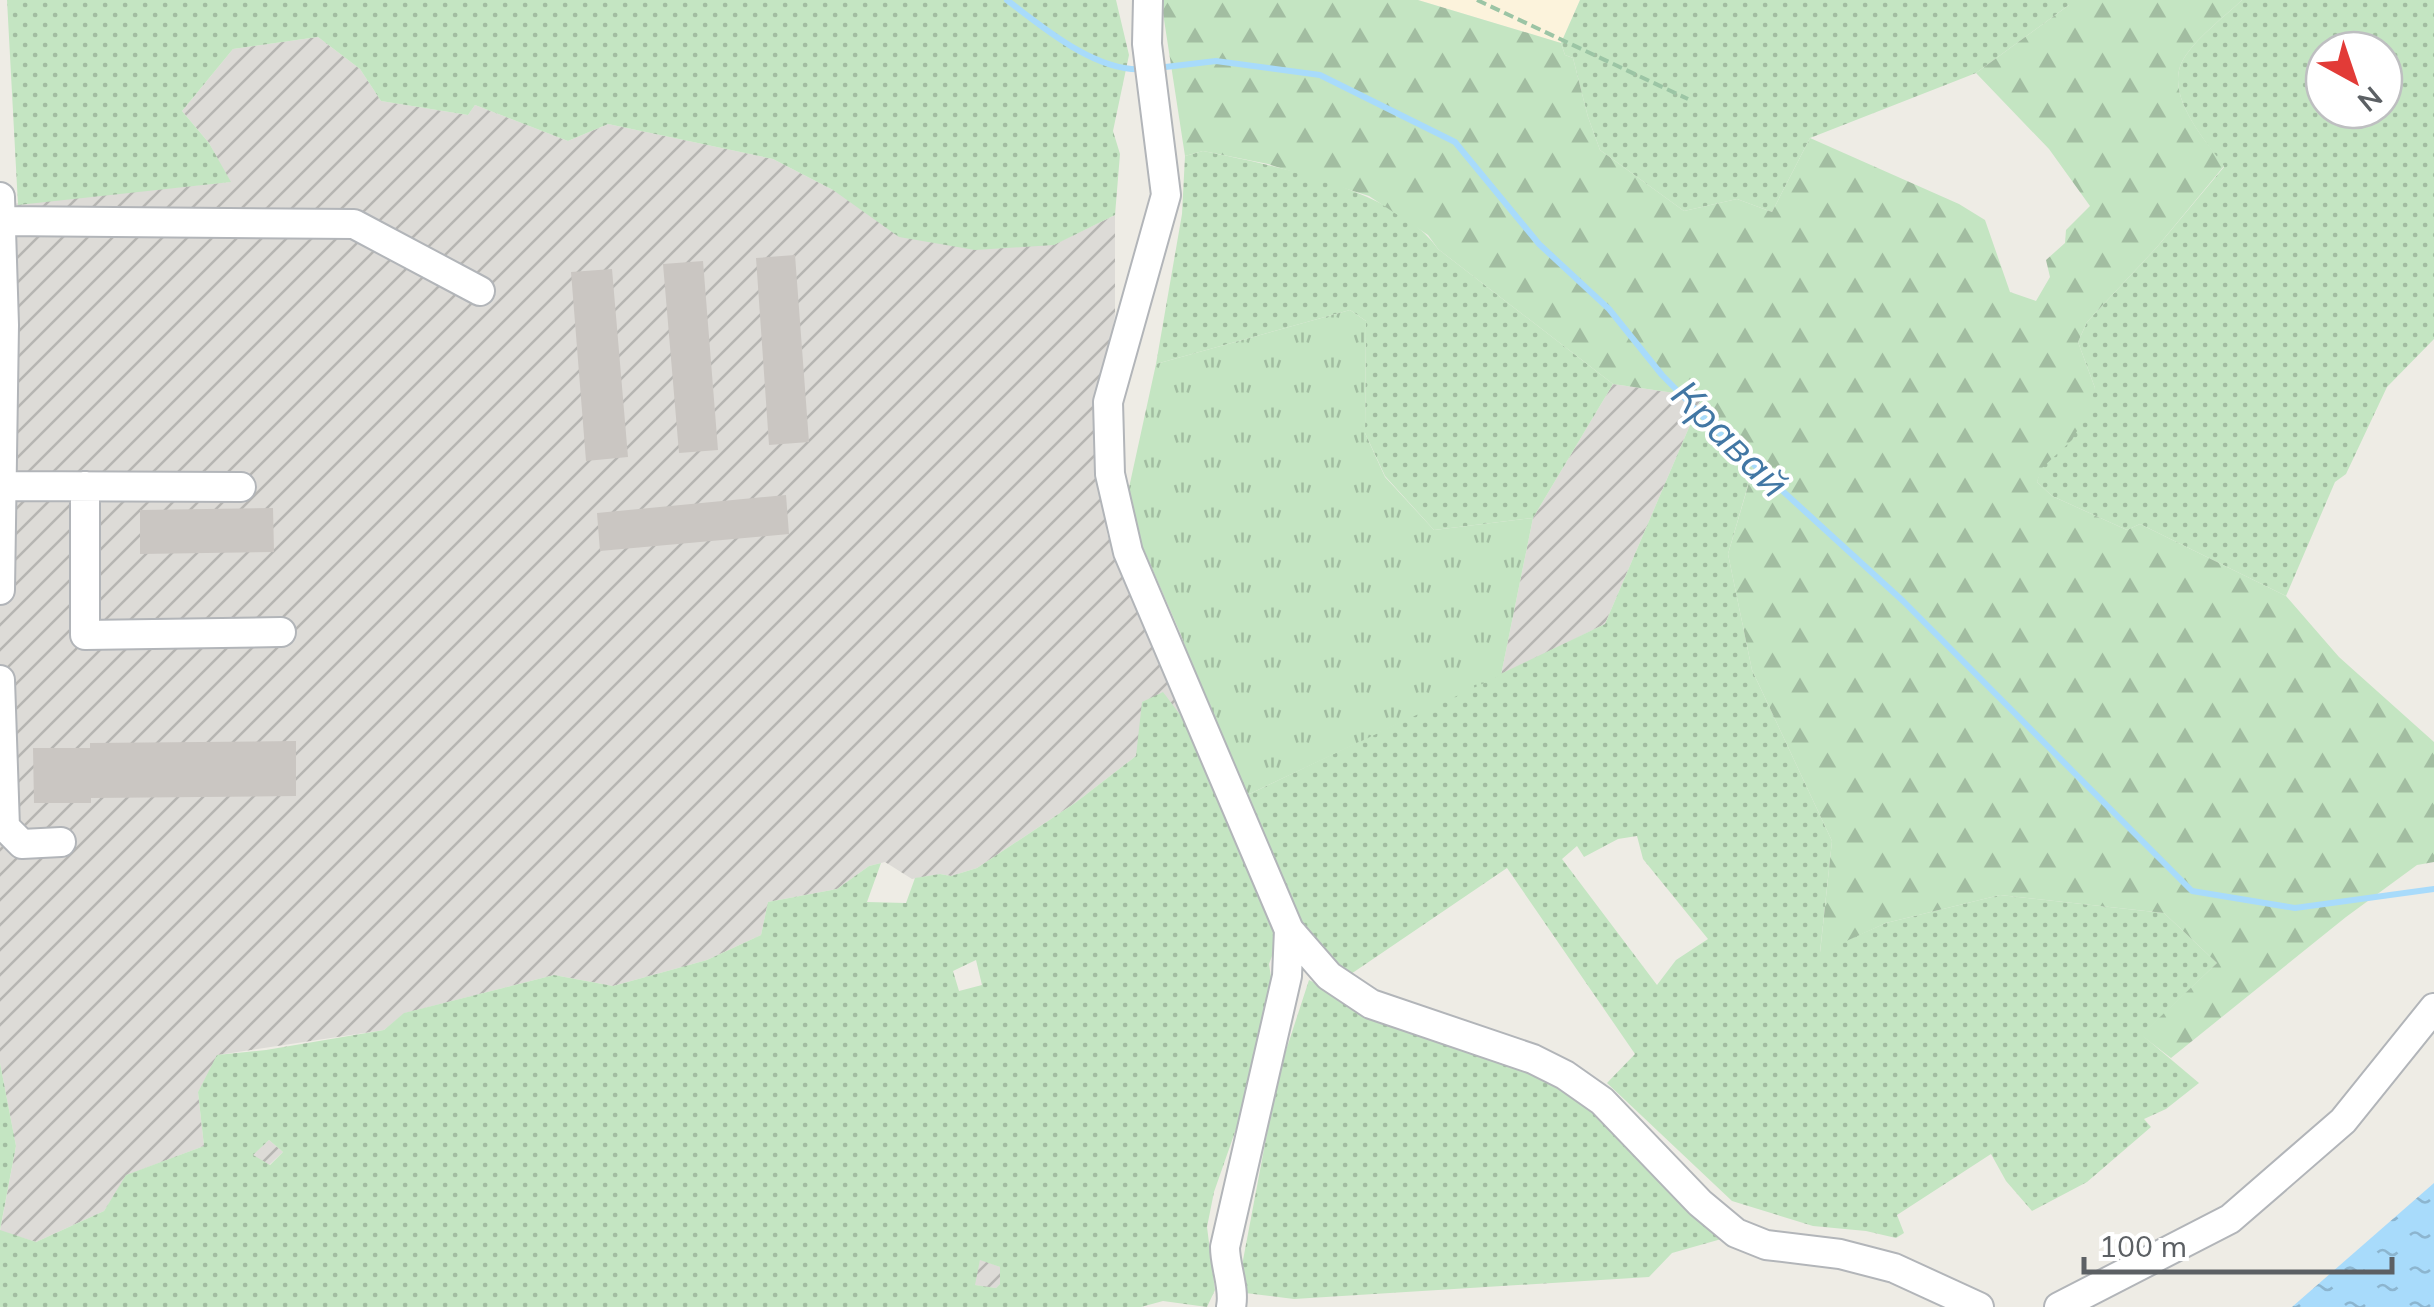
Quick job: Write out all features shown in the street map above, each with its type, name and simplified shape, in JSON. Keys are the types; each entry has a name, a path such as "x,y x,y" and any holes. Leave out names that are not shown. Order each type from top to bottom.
{"street":[{"path":"1148,0 1147,44 1166,195 1108,402 1110,474 1128,552 1290,930 1328,976 1370,1004 1533,1059 1565,1075 1602,1101 1700,1204 1736,1232 1766,1246 1840,1254 1894,1268 1950,1300 1979,1307"},
{"path":"0,590 1,209 354,224 480,291"},
{"path":"2,486 242,487"},
{"path":"85,486 85,635 280,632"},
{"path":"0,680 5,827 22,844 61,842"},
{"path":"1231,1307 1234,1300 1225,1266 1225,1247 1287,976 1290,930"},
{"path":"2059,1307 2230,1220 2343,1122 2434,1008"}],"path":[{"path":"1477,0 1688,99"}],"shaded area":[{"path":"1418,0 1580,0 1561,43"},
{"path":"318,37 360,69 381,101 468,115 475,105 568,141 608,124 773,159 833,190 1053,245 1115,215 1115,315 1097,420 1107,534 1188,725 1136,756 1075,803 977,868 951,876 912,879 885,862 869,866 837,889 768,902 761,935 707,960 613,986 554,975 405,1013 384,1030 218,1055 198,1092 204,1146 127,1175 104,1211 36,1242 0,1231 16,1146 0,1063 0,205 230,182 209,143 182,111 233,49"},
{"path":"1613,384 1702,397 1605,624 1501,675 1533,518"},
{"path":"269,1140 283,1152 269,1165 252,1155"},
{"path":"980,1259 1000,1267 1000,1284 996,1288 974,1285"}],"green space":[{"path":"7,0 1116,0 1129,55 1113,131 1120,154 1115,215 1054,245 975,250 899,237 833,190 773,159 608,124 568,141 475,105 468,115 381,101 360,69 318,37 233,49 182,111 209,143 231,182 18,205"},
{"path":"1161,0 1418,0 1561,43 1565,55 1573,58 1600,150 1684,211 1737,199 1772,212 1810,138 1959,204 1985,220 2010,292 2036,301 2050,277 2046,260 2065,243 2066,230 2090,206 2049,149 1976,73 2069,5 2069,0 2242,0 2198,40 2179,69 2181,99 2196,128 2224,166 2157,247 2087,322 2078,342 2095,388 2072,440 2042,468 2037,482 2052,496 2127,530 2140,524 2286,596 2339,657 2434,742 2434,862 2417,865 2346,917 2171,1058 2141,1035 2217,963 2164,913 2000,895 1886,923 1820,953 1832,841 1752,670 1728,554 1753,469 1747,456 1702,397 1613,384 1438,249 1428,235 1369,196 1268,164 1203,151 1185,156"},
{"path":"1580,0 2069,0 2069,5 1976,73 1810,138 1772,212 1737,199 1684,211 1600,150 1573,58 1565,55 1561,43"},
{"path":"2242,0 2434,0 2434,339 2387,387 2346,474 2335,482 2286,596 2140,524 2127,530 2052,496 2037,482 2041,468 2095,388 2078,342 2087,322 2224,167 2188,114 2178,84 2179,69 2186,55"},
{"path":"1203,151 1297,172 1393,210 1613,384 1533,518 1434,530 1385,476 1365,433 1366,321 1350,310 1156,364 1182,214 1185,156"},
{"path":"1350,310 1366,321 1365,433 1385,477 1434,530 1533,518 1501,675 1241,798 1181,635 1125,506 1156,364"},
{"path":"1702,397 1753,468 1728,554 1752,670 1832,841 1820,952 1886,923 2000,895 2164,913 2217,963 2142,1035 2199,1083 2166,1109 2144,1119 2151,1127 2087,1182 2032,1211 2006,1181 1991,1154 1897,1215 1904,1233 1896,1238 1813,1226 1732,1201 1607,1083 1635,1054 1507,868 1345,978 1298,930 1241,798 1605,624","holes":["1637,836 1643,859 1708,939 1676,960 1657,985 1562,859 1577,846 1584,857 1618,839"]},
{"path":"1163,692 1188,725 1281,932 1269,964 1274,996 1243,1109 1214,1192 1207,1227 1215,1290 1207,1307 1163,1301 1141,1307 0,1307 0,1230 36,1242 104,1211 126,1175 204,1146 198,1092 217,1055 384,1030 404,1013 554,975 613,986 707,960 761,935 768,902 837,889 869,866 881,863 867,902 906,903 915,878 951,876 977,868 1075,803 1136,756 1142,702","holes":["976,960 982,985 959,991 953,971","269,1140 283,1152 270,1165 253,1155","980,1260 1000,1267 1000,1284 996,1288 975,1285"]},
{"path":"1309,980 1585,1093 1732,1236 1672,1253 1649,1277 1294,1299 1237,1292 1278,1075"},
{"path":"0,1063 16,1146 0,1230"}],"water":[{"path":"2434,1183 2434,1307 2292,1307"}],"building":[{"path":"795,255 809,442 769,445 756,258"},
{"path":"703,261 718,450 679,453 663,264"},
{"path":"612,269 628,457 586,461 571,272"},
{"path":"786,495 789,534 600,551 597,513"},
{"path":"273,508 274,552 140,554 140,510"},
{"path":"296,741 296,796 91,798 91,803 34,803 33,748 90,748 90,743"}],"waterway":[{"name":"Кравай","path":"1007,0 1090,56 1127,69 1145,69"},
{"name":"Кравай","path":"1157,68 1216,61 1320,75 1455,142 1539,244 1609,309 1662,375 1716,430 1903,601 2192,891 2295,908 2434,889"}]}
